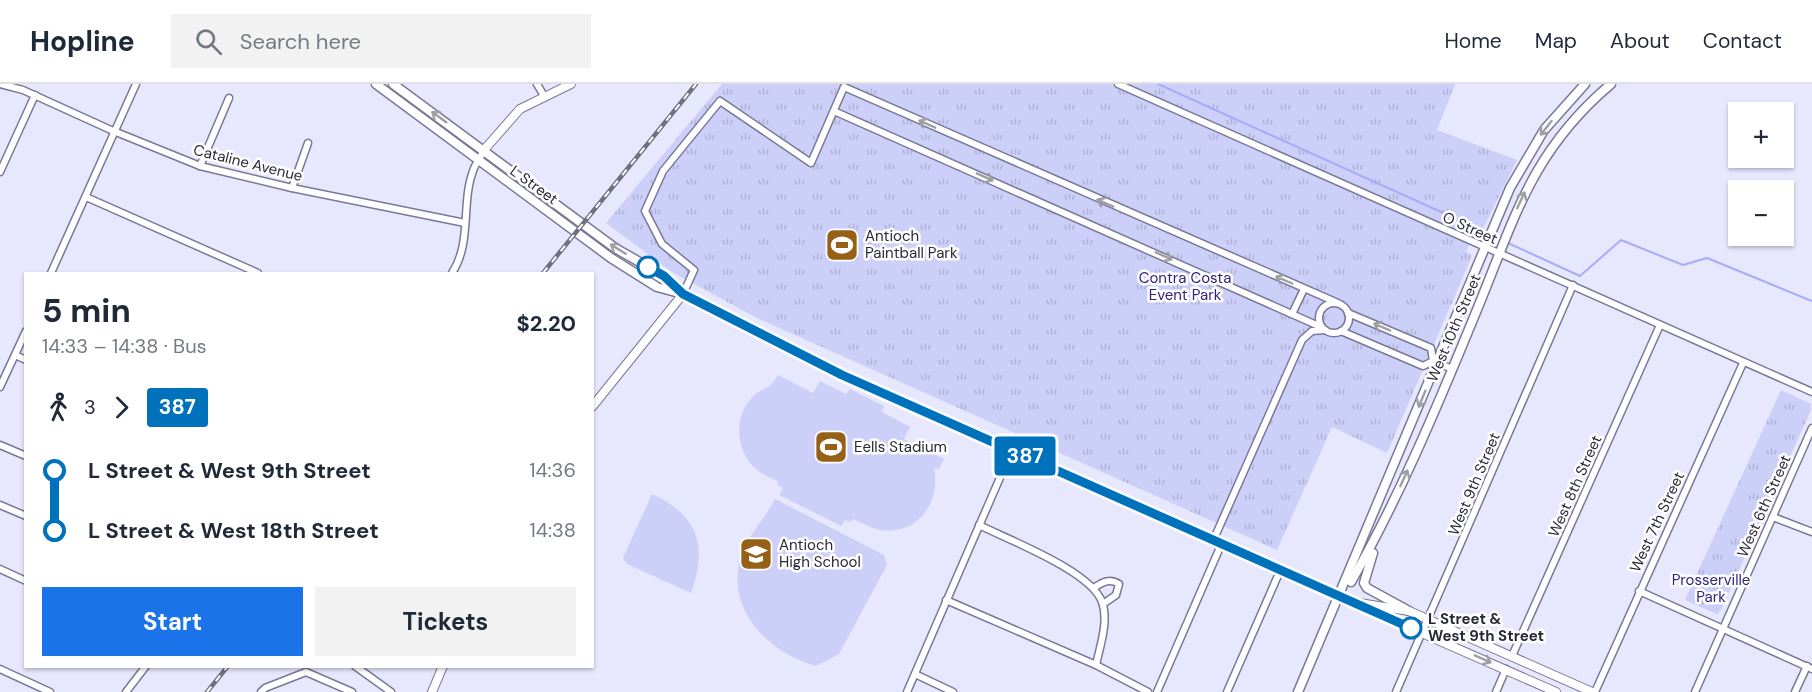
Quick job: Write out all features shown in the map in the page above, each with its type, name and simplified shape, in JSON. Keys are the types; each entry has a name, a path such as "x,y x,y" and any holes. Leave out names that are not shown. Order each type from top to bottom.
{"main road":[{"name":"L Street","path":"376,84 611,258 657,286 683,294 842,375 1340,597"},
{"name":"L Street","path":"393,84 615,248 664,276 683,294"},
{"name":"West 10th Street","path":"1298,692 1340,597 1435,362 1519,170 1544,130 1585,84"},
{"name":"West 10th Street","path":"1340,597 1383,526 1452,369 1520,202 1549,150 1574,120 1611,84"},
{"path":"1383,526 1364,574 1364,584 1367,588 1409,611"}],"street":[{"name":"Cataline Avenue","path":"0,84 35,95 114,131 200,166 292,188 465,223"},
{"path":"51,272 136,84"},
{"path":"537,84 544,96"},
{"path":"453,272 460,258 472,172 484,150 516,112 571,84"},
{"name":"O Street","path":"1118,84 1812,392"},
{"path":"594,405 683,294 694,270 662,244 645,211 663,171 720,101 811,163 836,112 844,87 1338,303 1348,313 1431,348 1435,362"},
{"path":"0,172 35,95"},
{"path":"200,166 230,98"},
{"path":"836,112 1335,333 1341,331 1348,322 1348,313"},
{"path":"292,188 308,143"},
{"path":"86,196 256,272"},
{"name":"West 9th Street","path":"1396,692 1573,285"},
{"path":"1292,314 1304,289"},
{"path":"1323,328 1320,311 1328,304 1338,303"},
{"name":"West 8th Street","path":"1512,656 1660,325"},
{"path":"1157,692 1302,340 1312,331 1323,328"},
{"path":"1341,331 1423,366 1435,362 1452,369"},
{"path":"0,387 24,335"},
{"path":"15,355 24,359"},
{"name":"West 7th Street","path":"1594,692 1743,363"},
{"name":"West 6th Street","path":"1695,692 1812,428"},
{"path":"0,445 24,455"},
{"path":"907,692 1012,450"},
{"path":"0,505 24,515"},
{"path":"1773,517 1812,532"},
{"path":"979,525 1073,572 1095,587 1103,604 1104,629 1096,665"},
{"path":"0,569 24,580"},
{"path":"1227,692 1280,571"},
{"path":"1095,587 1105,581 1114,581 1119,584 1116,596 1103,604"},
{"path":"1639,591 1809,668 1795,692"},
{"name":"L Street","path":"1340,597 1556,692"},
{"path":"946,600 1096,665 1148,692"},
{"name":"L Street","path":"1353,602 1409,611 1594,692"},
{"path":"126,692 144,668"},
{"path":"358,668 391,692"},
{"path":"432,692 442,668"},
{"path":"0,669 50,692"},
{"path":"1496,692 1506,669"},
{"path":"261,692 265,688 306,672 352,692"},
{"path":"915,675 953,692"}],"green space":[{"name":"Contra Costa Event Park","path":"722,84 1455,84 1437,130 1517,160 1481,233 1475,233 1466,251 1472,256 1387,453 1332,427 1277,550 757,318 672,272 606,223"},
{"name":"Eells Stadium","path":"778,375 813,393 820,381 846,394 850,389 884,406 882,412 910,427 904,439 944,459 939,469 934,468 934,493 930,504 916,522 905,528 894,530 880,530 853,519 851,522 845,520 841,526 779,495 783,488 777,485 778,481 759,472 750,463 739,436 741,416 745,407 755,395 771,385"},
{"name":"Prosserville Park","path":"1781,390 1811,404 1811,410 1721,610 1717,614 1685,600"},
{"path":"652,494 668,502 680,512 689,522 695,534 699,561 691,593 627,564 623,558"},
{"path":"775,499 884,555 887,565 839,654 816,666 781,650 765,638 753,624 744,608 739,590 738,571 743,551"},
{"path":"1734,506 1749,513 1738,538 1723,531"}],"waterway":[{"path":"1158,84 1503,240"},
{"path":"1508,243 1580,276 1621,240 1683,265 1707,258 1812,301"}],"railway":[{"path":"544,272 696,84"},
{"path":"207,692 226,668"}],"bus line":[{"name":"387","path":"648,267 664,276 683,294 842,375 1411,628"}],"place":[{"name":"Antioch Paintball Park","path":"842,245"},
{"name":"Eells Stadium","path":"831,447"},
{"name":"Antioch High School","path":"756,554"},
{"name":"L Street & West 9th Street","path":"1411,628"}]}
